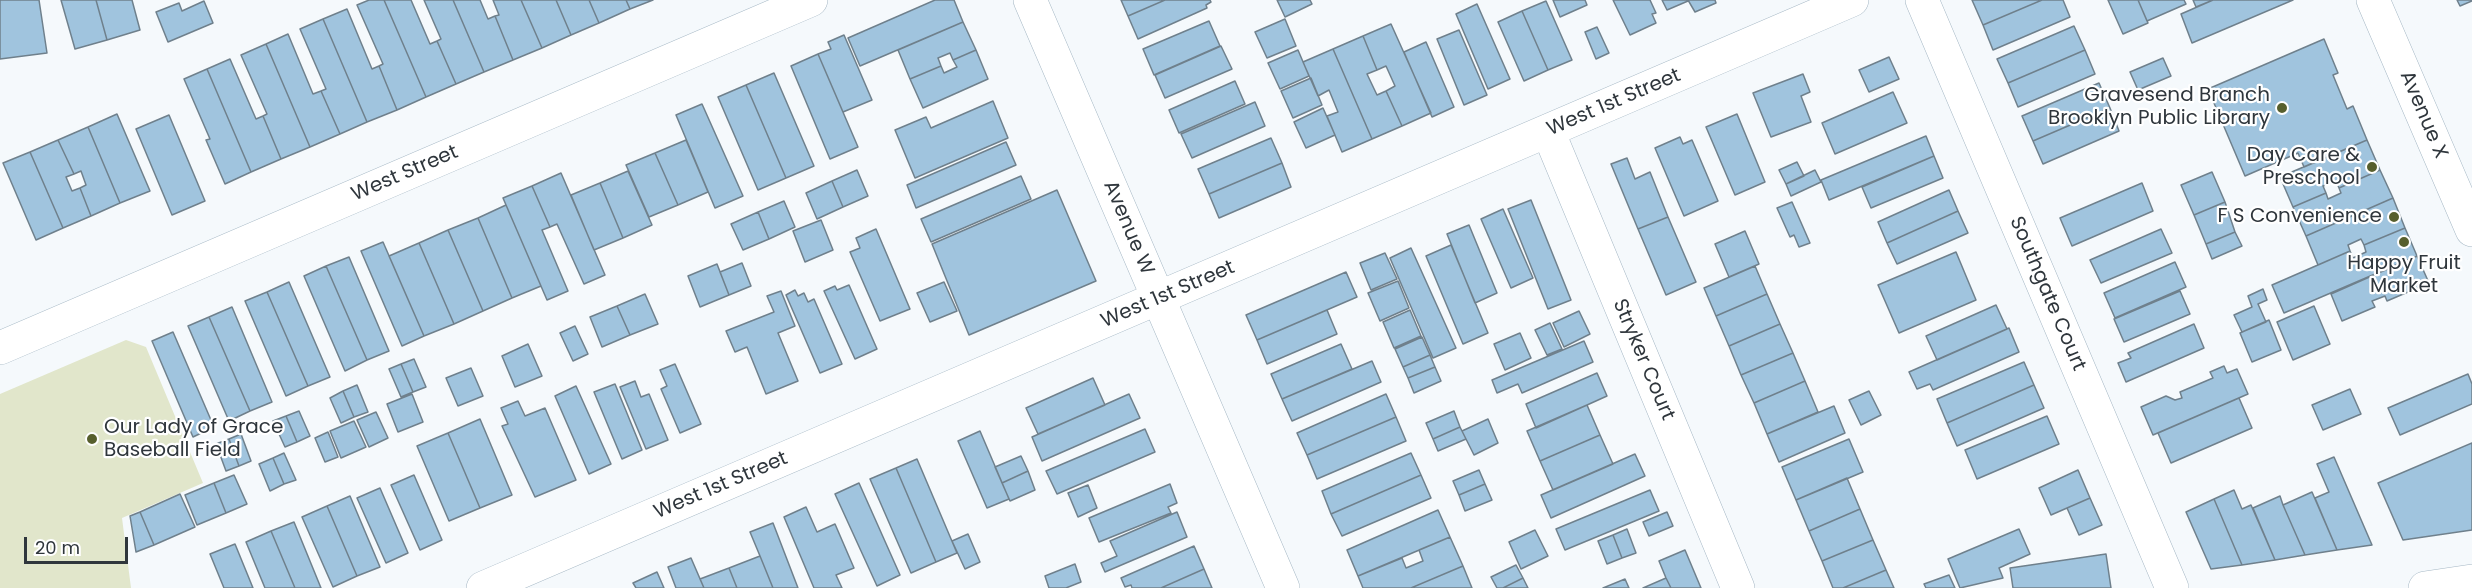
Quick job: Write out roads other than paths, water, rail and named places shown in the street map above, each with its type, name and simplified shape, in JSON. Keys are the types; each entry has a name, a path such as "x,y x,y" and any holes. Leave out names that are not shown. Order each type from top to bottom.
{"street":[{"name":"West Street","path":"0,348 811,0"},
{"name":"Avenue W","path":"1030,0 1283,588"},
{"name":"West 1st Street","path":"483,588 525,579 1158,300 1852,0"},
{"name":"Southgate Court","path":"1922,0 2172,588"},
{"name":"Avenue X","path":"2373,0 2463,186 2472,230"},
{"name":"Stryker Court","path":"1548,131 1738,588"},
{"path":"2425,588 2472,581"}],"place":[{"name":"Gravesend Branch Brooklyn Public Library","path":"2282,108"},
{"name":"Day Care & Preschool","path":"2372,167"},
{"name":"F S Convenience","path":"2394,217"},
{"name":"Happy Fruit Market","path":"2404,242"},
{"name":"Our Lady of Grace Baseball Field","path":"92,439"}]}
